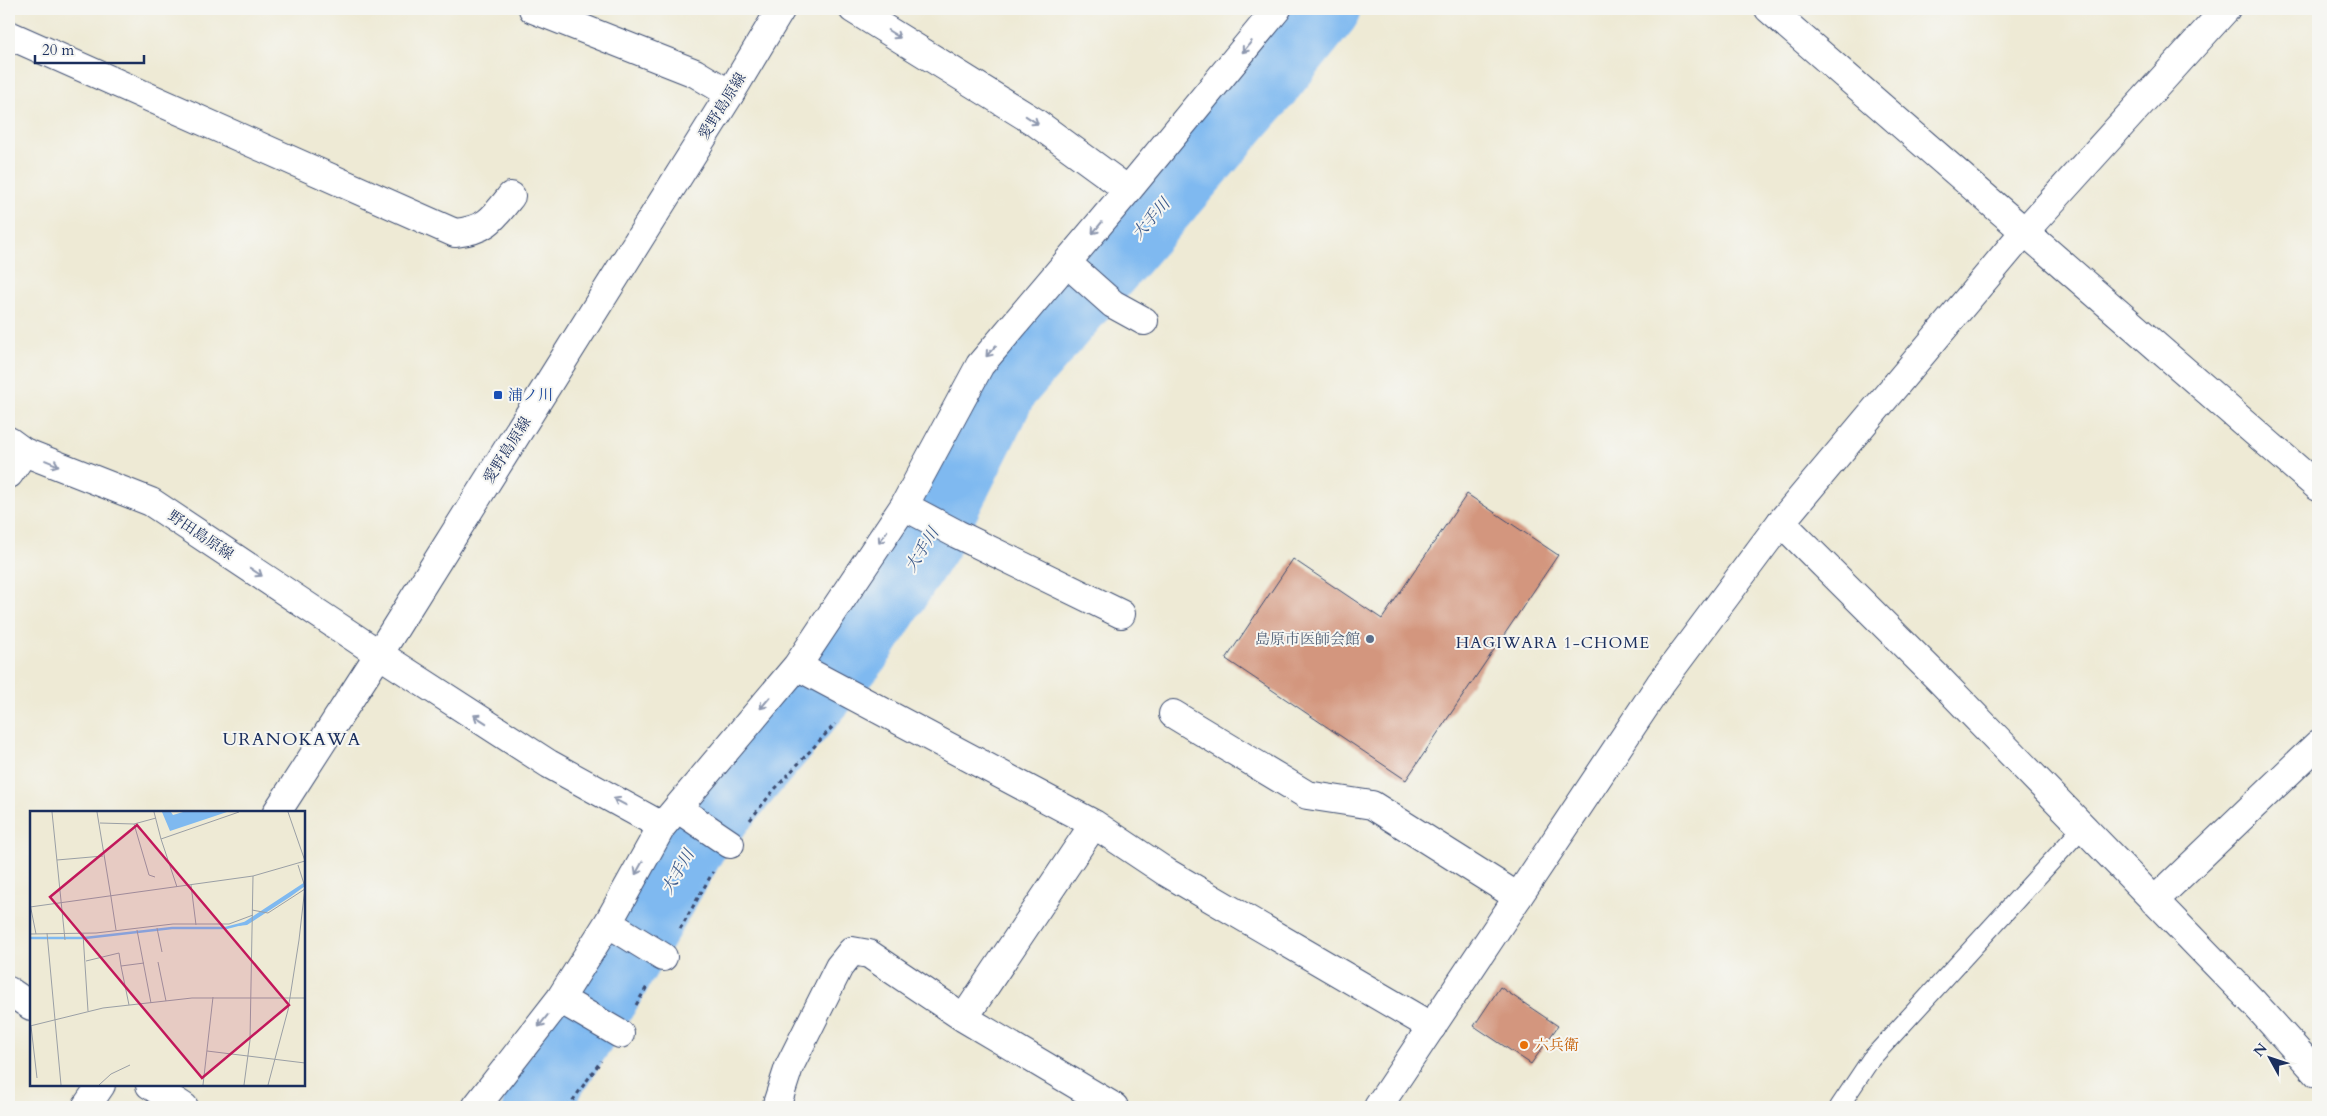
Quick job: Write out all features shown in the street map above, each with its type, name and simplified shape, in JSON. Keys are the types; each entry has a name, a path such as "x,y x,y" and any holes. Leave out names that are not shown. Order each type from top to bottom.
{"street":[{"path":"533,9 695,73 730,94"},
{"name":"愛野島原線","path":"278,811 379,654 730,94 781,9"},
{"path":"852,9 1035,122 1128,190"},
{"path":"483,1105 565,1002 613,926 674,815 803,670 909,508 980,365 1071,267 1128,190 1277,9"},
{"path":"1769,9 2318,487"},
{"path":"1378,1107 1660,684 1781,522 2025,231 2226,9"},
{"path":"9,35 456,233 474,231 494,218 511,196"},
{"path":"1071,267 1113,304 1144,321"},
{"path":"9,474 16,447"},
{"name":"野田島原線","path":"16,447 151,502 379,654 549,764 674,815 728,842"},
{"path":"909,508 957,534 1121,614"},
{"path":"1781,522 1937,677 2254,1003 2318,1074"},
{"path":"803,670 1094,824 1166,872 1432,1027"},
{"path":"1173,714 1307,795 1372,805 1518,897"},
{"path":"2154,901 2318,744"},
{"path":"964,1018 1094,824"},
{"path":"613,926 660,955"},
{"path":"776,1107 789,1067 839,967 852,951 869,954 964,1018 1114,1107"},
{"path":"9,991 30,1005"},
{"path":"565,1002 616,1032"},
{"path":"86,1107 100,1086"},
{"path":"152,1086 184,1107"}],"lane":[{"path":"1839,1107 1872,1060 2083,828"}],"path":[{"path":"728,842 854,697"}],"building":[{"name":"島原市医師会館","path":"1467,494 1558,555 1406,780 1226,659 1293,559 1382,619"},
{"name":"六兵衛","path":"1500,987 1558,1026 1531,1064 1474,1026"}],"waterway":[{"name":"大手川","path":"535,1107 606,997 696,841 857,652 933,534 1006,387 1266,86 1328,9"}],"place":[{"name":"浦ノ川","path":"498,395"},
{"name":"島原市医師会館","path":"1370,639"},
{"name":"六兵衛","path":"1524,1045"}],"district":[{"name":"HAGIWARA 1-CHOME","path":"1553,643"},
{"name":"URANOKAWA","path":"292,739"}]}
